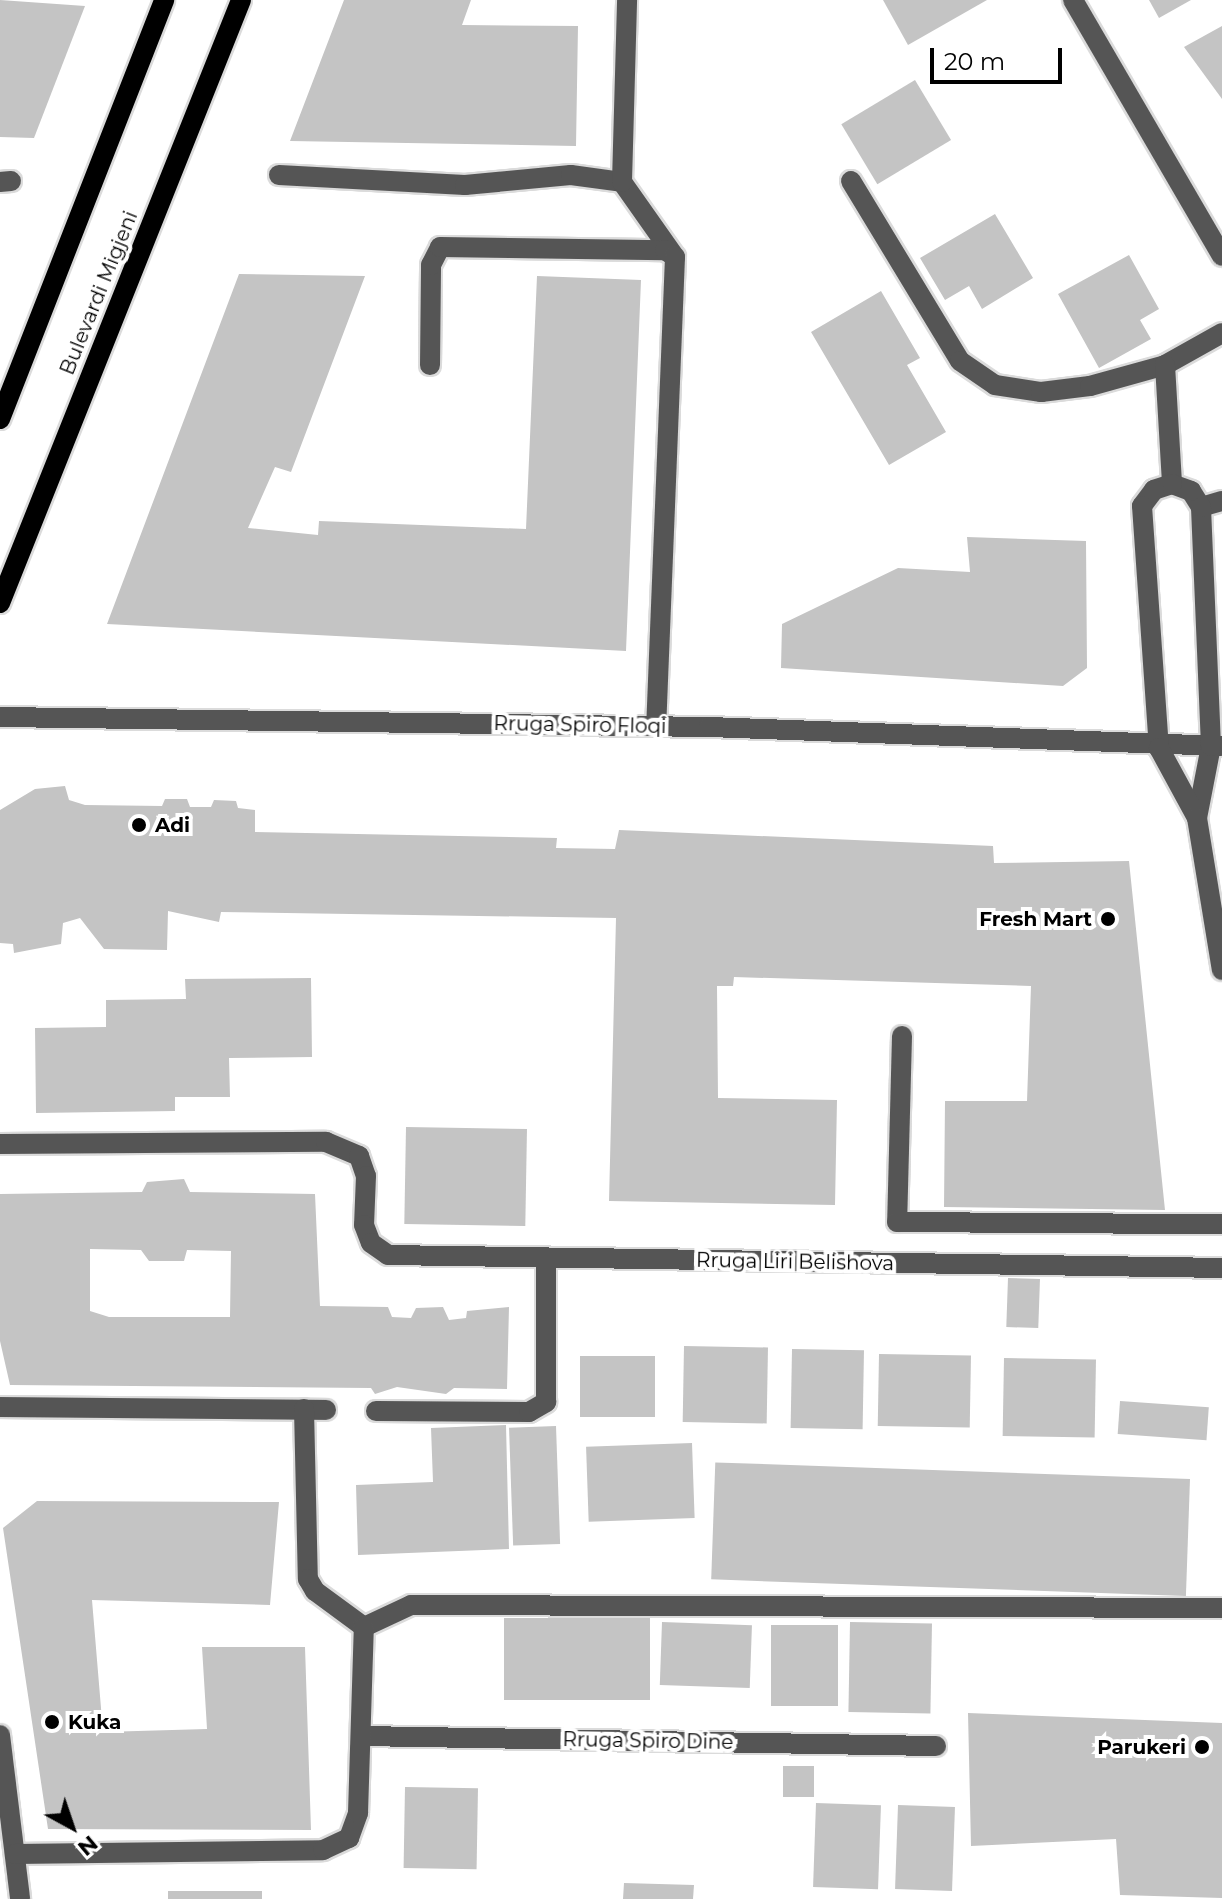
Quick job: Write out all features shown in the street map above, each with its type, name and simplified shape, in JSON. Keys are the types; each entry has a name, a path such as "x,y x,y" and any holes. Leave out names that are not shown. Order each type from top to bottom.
{"main road":[{"path":"0,419 164,0"},
{"name":"Bulevardi Migjeni","path":"0,603 241,0"}],"street":[{"path":"627,0 622,182 675,257 656,726"},
{"path":"1073,0 1222,256"},
{"path":"279,175 465,185 571,175 622,182"},
{"path":"851,181 960,361 995,385 1041,392 1165,365 1222,333"},
{"path":"430,365 431,265 440,247 665,250 675,257"},
{"path":"1165,365 1172,484"},
{"path":"1197,818 1216,746 1201,507 1191,491 1172,484 1154,490 1142,506 1159,748 1197,818 1217,906 1222,970"},
{"path":"1201,507 1222,501"},
{"name":"Rruga Spiro Floqi","path":"0,717 656,726 1159,748 1216,746"},
{"path":"902,1036 897,1222 1222,1224"},
{"name":"Rruga Liri Belishova","path":"0,1144 326,1142 359,1156 371,1243 388,1255 1222,1268"},
{"path":"376,1411 529,1412 546,1402 546,1258"},
{"path":"0,1407 326,1410"},
{"path":"304,1409 308,1579 315,1591 364,1627"},
{"path":"364,1627 411,1605 1222,1608"},
{"path":"15,1854 323,1850 349,1838 358,1813 364,1627"},
{"path":"0,1735 20,1899"},
{"name":"Rruga Spiro Dine","path":"361,1736 936,1746"}],"building":[{"path":"0,0 85,6 34,138 0,137"},
{"path":"344,0 471,0 462,25 578,26 576,146 290,141"},
{"path":"883,0 987,0 908,45"},
{"path":"1149,0 1191,0 1159,18"},
{"path":"1222,26 1222,99 1184,47"},
{"path":"915,80 951,140 877,184 841,124"},
{"path":"995,214 1033,278 982,309 969,286 945,300 920,258"},
{"path":"1129,255 1159,309 1140,320 1151,339 1099,368 1058,294"},
{"path":"239,274 365,276 291,472 275,467 248,528 318,535 319,521 526,529 537,276 641,280 626,651 107,624"},
{"path":"881,291 920,358 907,365 946,432 889,465 811,332"},
{"path":"967,537 1086,541 1087,668 1063,686 781,668 782,624 898,568 970,572"},
{"path":"65,786 69,800 85,805 162,806 165,799 187,799 190,807 211,807 214,800 236,801 238,808 255,810 255,832 557,838 556,848 615,849 619,830 993,846 994,863 1129,861 1165,1210 944,1207 945,1101 1027,1101 1031,986 734,977 733,986 717,986 718,1098 837,1100 835,1205 609,1201 616,918 221,912 219,922 168,911 167,950 104,949 80,918 63,923 61,944 14,953 13,944 0,943 0,810 35,789"},
{"path":"311,978 312,1057 229,1058 230,1097 175,1097 175,1111 36,1113 35,1028 106,1027 106,1000 186,999 185,979"},
{"path":"406,1127 527,1129 525,1226 404,1224"},
{"path":"184,1179 190,1192 315,1194 320,1306 388,1307 392,1317 411,1318 416,1308 443,1307 449,1320 466,1318 467,1311 509,1307 507,1389 454,1388 446,1394 397,1387 375,1394 371,1388 10,1385 0,1341 0,1194 142,1192 147,1182","holes":["90,1249 141,1250 149,1261 184,1261 187,1250 231,1251 230,1317 109,1317 90,1311"]},
{"path":"1008,1278 1040,1279 1038,1328 1006,1327"},
{"path":"684,1346 768,1347 767,1423 683,1422"},
{"path":"792,1349 864,1350 863,1429 791,1428"},
{"path":"879,1354 971,1356 970,1428 878,1426"},
{"path":"580,1356 655,1356 655,1417 580,1417"},
{"path":"1004,1358 1096,1360 1095,1438 1003,1436"},
{"path":"1120,1401 1209,1407 1206,1440 1118,1434"},
{"path":"506,1425 509,1549 358,1555 356,1485 433,1482 431,1428"},
{"path":"556,1426 560,1544 513,1546 509,1428"},
{"path":"692,1443 695,1518 589,1522 586,1447"},
{"path":"715,1462 1190,1479 1186,1596 711,1579"},
{"path":"37,1501 279,1502 270,1605 92,1600 103,1732 207,1729 202,1647 305,1647 311,1830 48,1829 3,1528"},
{"path":"504,1618 650,1618 650,1700 504,1700"},
{"path":"662,1622 752,1625 750,1688 660,1685"},
{"path":"850,1622 932,1623 930,1713 848,1712"},
{"path":"771,1625 838,1625 838,1706 771,1706"},
{"path":"968,1713 1222,1723 1222,1898 1120,1895 1116,1839 971,1846"},
{"path":"783,1766 814,1766 814,1797 783,1797"},
{"path":"405,1787 478,1788 477,1869 404,1868"},
{"path":"816,1803 881,1805 878,1889 813,1887"},
{"path":"898,1805 955,1807 952,1891 895,1889"},
{"path":"624,1883 694,1885 693,1899 623,1899"},
{"path":"168,1891 262,1891 262,1899 168,1899"}],"place":[{"name":"Adi","path":"139,825"},
{"name":"Fresh Mart","path":"1108,919"},
{"name":"Kuka","path":"52,1722"},
{"name":"Parukeri","path":"1202,1747"}]}
